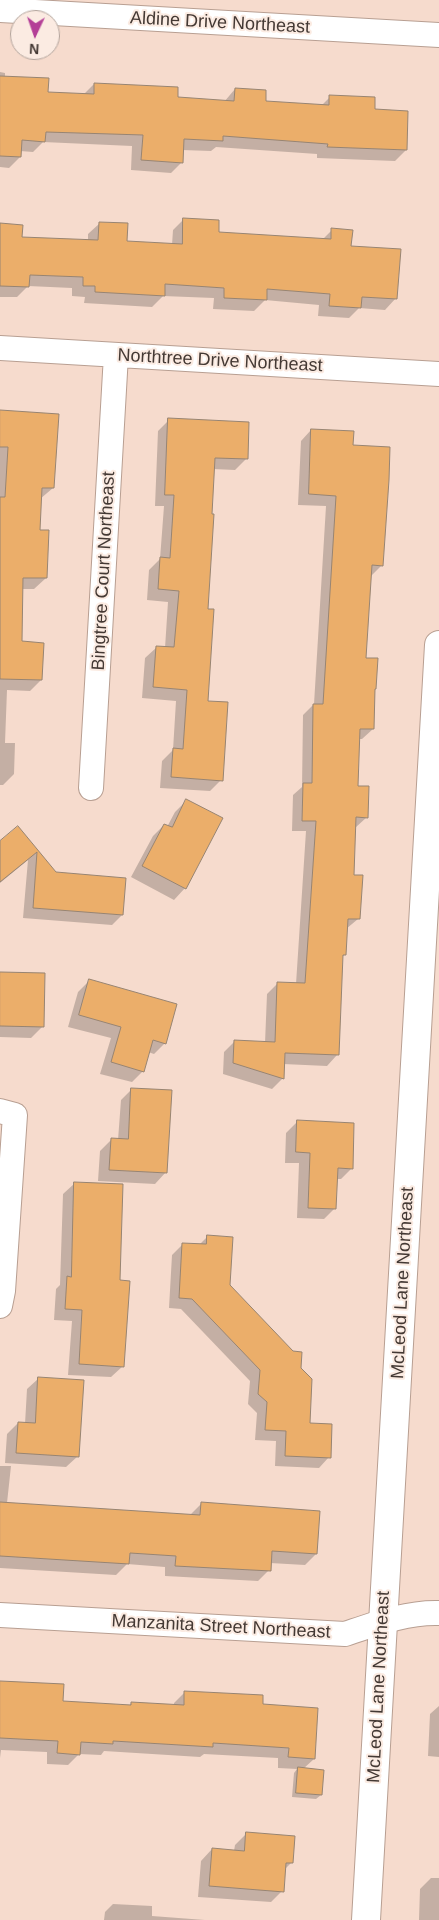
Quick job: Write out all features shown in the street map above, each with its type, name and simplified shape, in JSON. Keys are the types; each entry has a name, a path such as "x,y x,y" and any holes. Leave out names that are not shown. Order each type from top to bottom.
{"street":[{"name":"Aldine Drive Northeast","path":"0,10 439,36"},
{"name":"Northtree Drive Northeast","path":"0,348 439,374"},
{"name":"Bingtree Court Northeast","path":"91,788 116,355"},
{"name":"McLeod Lane Northeast","path":"366,1920 435,787 439,645"},
{"path":"0,1306 3,1291 8,1113"},
{"name":"Manzanita Street Northeast","path":"0,1615 345,1634 425,1612 439,1613"}],"building":[{"path":"0,76 49,78 48,92 94,94 94,83 178,87 178,97 234,101 235,88 266,90 266,101 329,105 329,95 375,97 375,109 408,111 407,150 327,147 328,144 223,136 223,141 184,139 183,163 141,160 143,135 46,132 45,142 22,140 21,157 0,156"},
{"path":"183,218 219,220 219,232 331,239 331,228 353,230 351,246 401,249 397,299 362,297 361,308 329,306 330,294 267,289 267,300 224,298 224,288 165,284 165,296 95,292 95,286 83,286 83,277 30,275 29,287 0,286 0,223 23,225 22,237 98,240 99,222 128,223 127,241 182,244"},
{"path":"0,410 59,414 54,488 42,488 40,530 49,530 47,578 23,578 22,641 44,643 42,680 0,679 0,497 5,497 8,447 0,447"},
{"path":"168,418 249,422 248,459 215,458 212,514 214,514 208,609 214,609 208,701 228,702 223,781 171,777 173,748 183,749 187,690 153,687 156,646 174,647 179,591 158,589 160,557 170,558 174,495 165,495"},
{"path":"311,429 354,431 353,445 390,447 389,480 383,566 372,565 366,658 378,658 374,729 360,729 358,786 369,786 368,818 356,817 354,875 363,875 360,919 348,919 346,955 343,955 339,1055 285,1053 284,1079 233,1063 234,1040 275,1042 277,982 305,983 316,821 302,821 303,783 312,783 313,704 323,704 336,496 309,494"},
{"path":"186,799 223,818 186,889 142,866 164,824 172,827"},
{"path":"18,826 56,872 126,878 123,915 33,908 37,852 0,882 0,841"},
{"path":"0,972 45,973 44,1027 0,1026"},
{"path":"89,979 177,1004 166,1044 153,1040 144,1072 111,1062 121,1027 79,1015"},
{"path":"131,1088 172,1090 167,1173 109,1170 111,1138 128,1139"},
{"path":"297,1120 354,1123 353,1169 338,1168 336,1209 308,1208 310,1153 296,1152"},
{"path":"74,1182 123,1184 120,1280 130,1281 124,1367 79,1364 82,1310 65,1309 67,1276 71,1277"},
{"path":"207,1235 233,1237 230,1285 293,1351 302,1352 301,1368 312,1379 310,1423 332,1424 331,1458 285,1456 286,1431 265,1430 267,1402 258,1394 260,1370 192,1299 179,1298 182,1243 206,1244"},
{"path":"38,1377 84,1380 79,1457 16,1453 18,1422 35,1423"},
{"path":"0,1502 200,1515 201,1502 320,1511 317,1554 272,1551 271,1571 175,1566 176,1556 130,1553 129,1564 0,1556"},
{"path":"0,1681 64,1684 63,1701 131,1705 131,1702 184,1705 184,1691 263,1695 263,1704 318,1708 315,1759 288,1757 289,1748 213,1743 213,1747 113,1741 113,1744 81,1742 80,1755 57,1753 58,1741 0,1738"},
{"path":"298,1767 324,1770 322,1795 296,1793"},
{"path":"246,1832 295,1836 293,1863 286,1863 284,1892 209,1886 212,1848 244,1851"}]}
